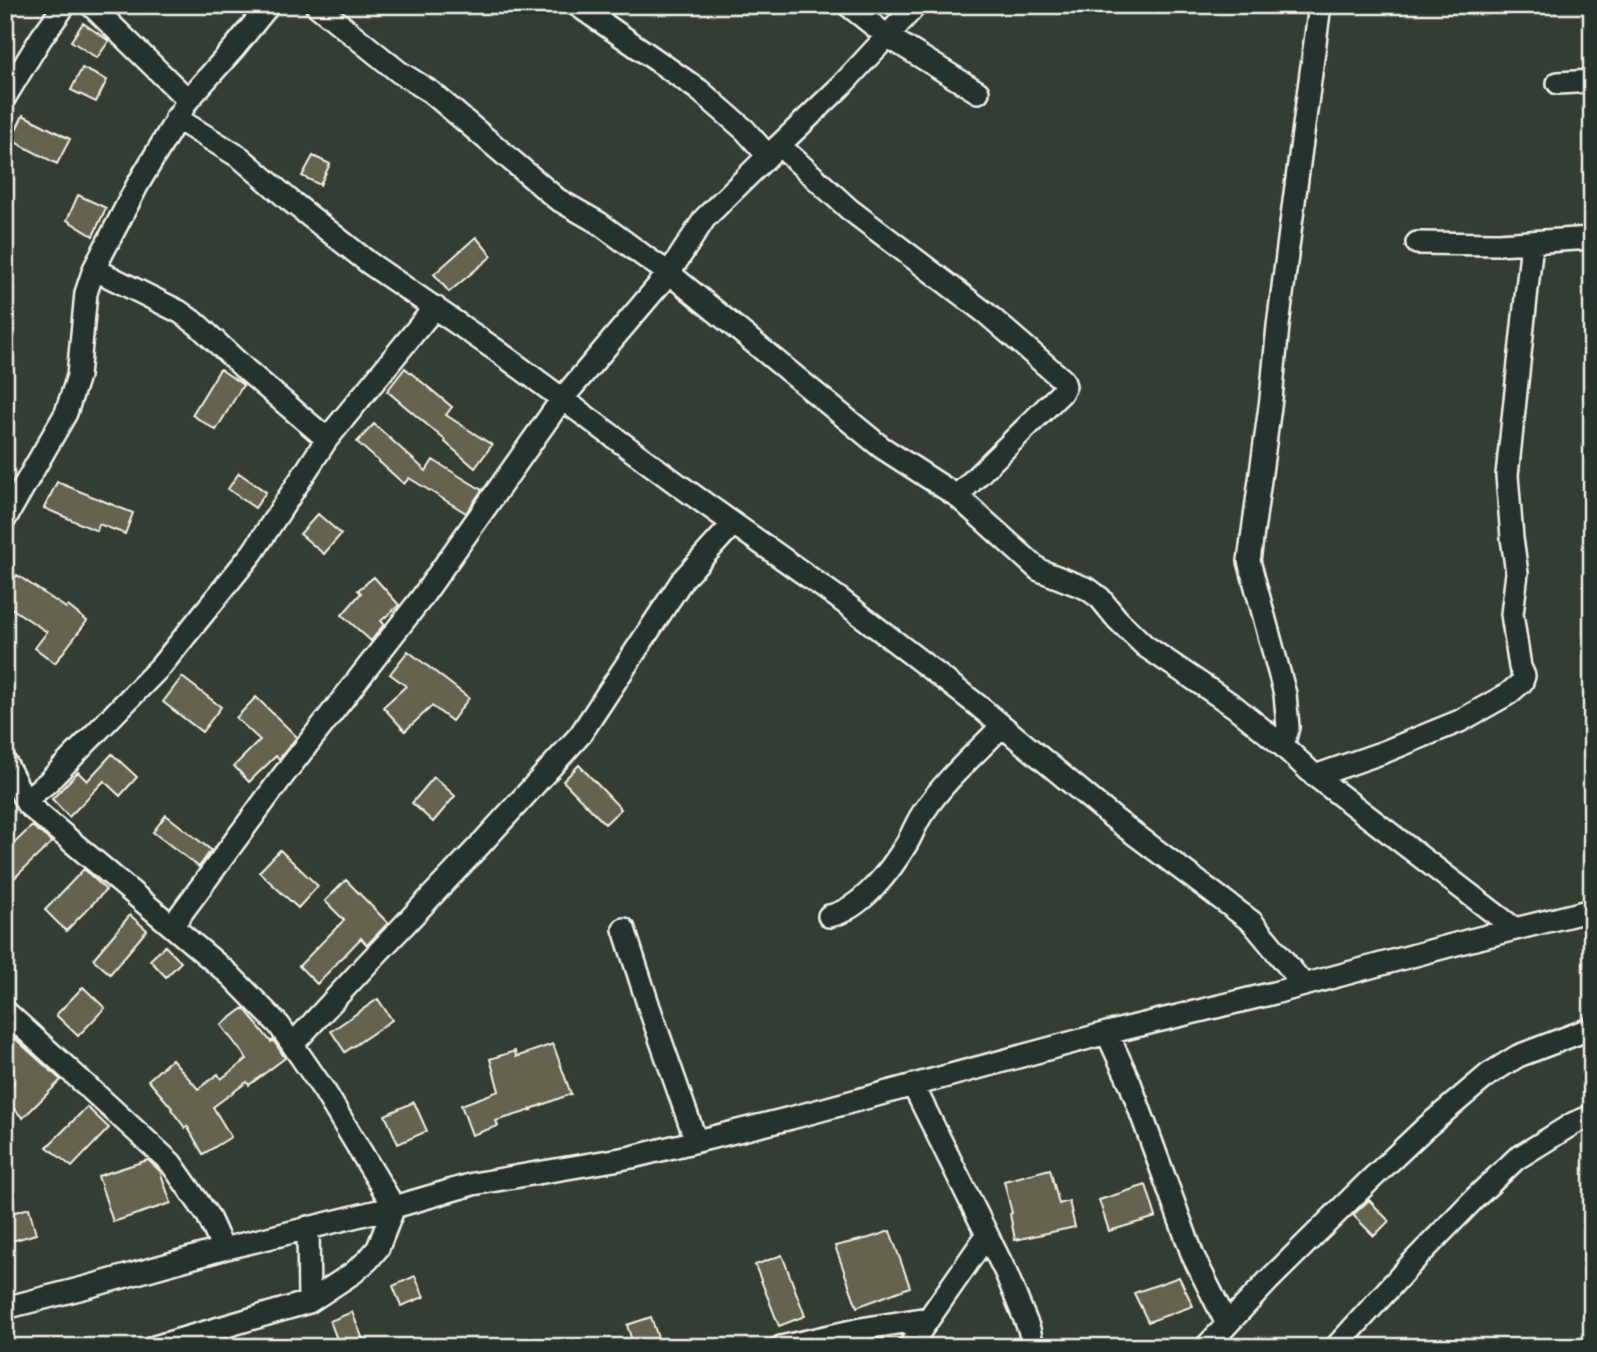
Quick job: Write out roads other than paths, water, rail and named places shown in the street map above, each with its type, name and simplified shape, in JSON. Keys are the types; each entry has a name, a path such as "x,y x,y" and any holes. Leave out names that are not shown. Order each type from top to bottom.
{"street":[{"path":"5,97 65,5"},
{"path":"91,5 188,100"},
{"path":"5,519 66,413 78,376 86,293 94,269 176,118 188,100 269,5"},
{"path":"316,5 399,72 431,92 556,199 599,223 669,273 881,447 957,495 1039,570 1088,590 1100,598 1145,646 1235,707 1315,776 1515,929"},
{"path":"577,5 699,90 745,130 987,314 1063,380 1065,386 1061,393 957,495"},
{"path":"848,5 887,36 978,92"},
{"path":"172,926 282,777 420,600 562,399 669,273 705,218 841,86 916,5"},
{"path":"1283,746 1289,727 1285,694 1249,561 1271,399 1290,223 1320,5"},
{"path":"1558,83 1592,81"},
{"path":"176,118 241,158 344,244 496,350 837,597 976,704 1117,821 1252,922 1304,985"},
{"path":"1417,243 1498,244 1592,237"},
{"path":"1315,776 1460,721 1508,694 1522,682 1524,676 1520,667 1512,614 1517,573 1507,475 1532,242"},
{"path":"94,269 180,312 327,439"},
{"path":"25,800 47,783 161,666 253,552 327,439 435,307"},
{"path":"293,1044 580,735 683,579 733,524"},
{"path":"830,916 848,910 880,881 906,844 924,811 956,773 1002,726"},
{"path":"5,762 27,804 230,975 279,1025 325,1092 394,1207"},
{"path":"5,1308 473,1184 632,1157 1592,910"},
{"path":"624,929 696,1141"},
{"path":"5,1011 171,1163 208,1216 223,1249"},
{"path":"1206,1347 1367,1183 1424,1129 1489,1074 1518,1056 1592,1028"},
{"path":"1107,1033 1129,1083 1193,1256 1227,1324"},
{"path":"914,1085 1006,1273 1029,1329 1033,1347"},
{"path":"1336,1347 1420,1255 1516,1158 1574,1123 1592,1116"},
{"path":"154,1347 309,1302 368,1260 378,1248 394,1207"},
{"path":"308,1227 309,1302"},
{"path":"909,1347 987,1235"},
{"path":"781,1347 861,1329 928,1318"}]}
